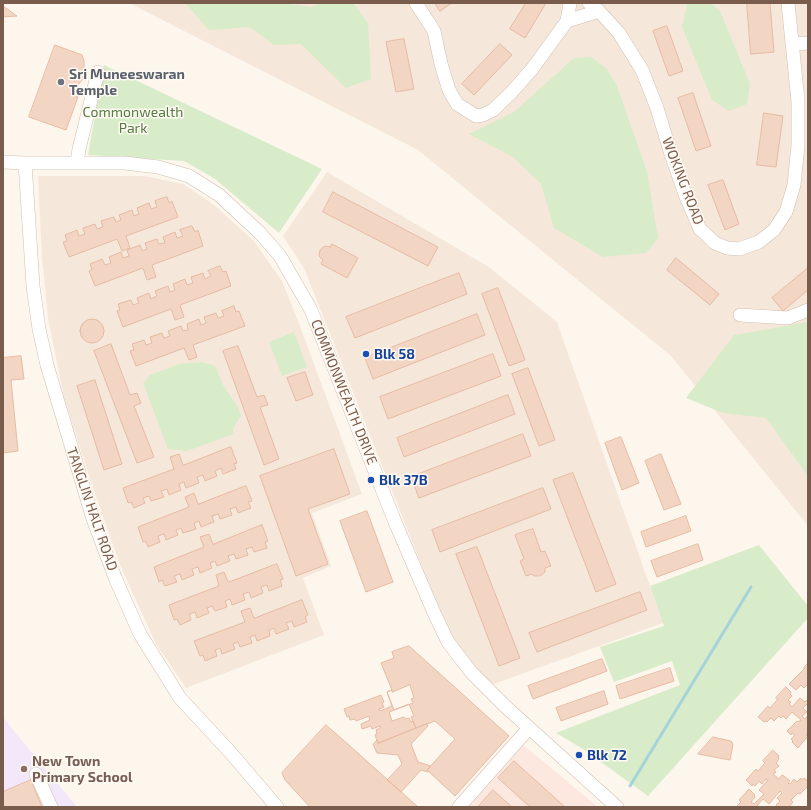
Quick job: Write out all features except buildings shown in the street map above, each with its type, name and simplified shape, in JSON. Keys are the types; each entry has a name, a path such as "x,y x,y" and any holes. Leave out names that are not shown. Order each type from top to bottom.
{"street":[{"path":"416,3 434,31 441,64 449,90 457,104 476,116 483,115 493,110 511,93 532,69 567,21 570,3"},
{"name":"WOKING ROAD","path":"567,21 594,7 619,33 642,70 657,108 686,196 700,229 715,243 727,248 739,249 759,242 774,230 786,212 794,184 798,145 798,100 788,3"},
{"path":"792,44 808,43"},
{"path":"77,163 79,148 98,72"},
{"name":"COMMONWEALTH DRIVE","path":"3,162 125,162 158,167 189,176 218,195 260,233 280,256 311,310 395,522 448,642 471,672 506,707 617,807"},
{"name":"TANGLIN HALT ROAD","path":"25,163 33,286 39,329 47,365 93,519 114,574 140,634 180,698 230,752 276,807"},
{"path":"740,315 788,318 808,310"},
{"path":"459,807 529,728"},
{"path":"36,774 51,807"}],"shaded area":[{"path":"129,3 808,3 808,526 671,356 418,150"},
{"path":"327,172 489,267 557,322 663,623 491,685 453,640 432,592 304,268 283,236"},
{"path":"38,176 145,176 183,184 213,204 254,241 282,281 362,494 312,513 331,566 303,578 324,635 186,688 156,644 120,565 91,482 64,397 48,318 42,259"},
{"name":"New Town Primary School","path":"3,717 15,732 77,807 3,807"},
{"path":"515,738 598,807 454,807"}],"green space":[{"path":"185,3 281,3 312,7 320,3 353,3 368,23 371,79 346,88 301,44 274,45 250,27 209,30"},
{"path":"692,3 711,3 720,11 750,84 747,104 729,111 712,100 682,27 687,5"},
{"path":"591,57 607,69 617,86 647,172 658,238 646,253 603,257 554,228 541,184 513,157 469,134 514,112 574,58"},
{"name":"Commonwealth Park","path":"104,65 322,169 279,233 215,179 184,161 88,155"},
{"path":"808,322 808,476 766,418 723,413 686,398 734,335"},
{"path":"294,332 307,367 282,376 269,342"},
{"path":"203,362 215,366 223,385 238,407 241,416 233,428 233,434 187,451 168,449 143,383 150,375 179,364"},
{"path":"759,545 808,606 808,618 648,796 583,749 556,733 680,685 672,661 614,682 600,647 664,626 650,586"}],"waterway":[{"path":"630,786 751,587"}],"place":[{"name":"Sri Muneeswaran Temple","path":"61,82"},
{"name":"Blk 58","path":"366,354"},
{"name":"Blk 37B","path":"371,480"},
{"name":"Blk 72","path":"579,755"},
{"name":"New Town Primary School","path":"24,769"}]}
